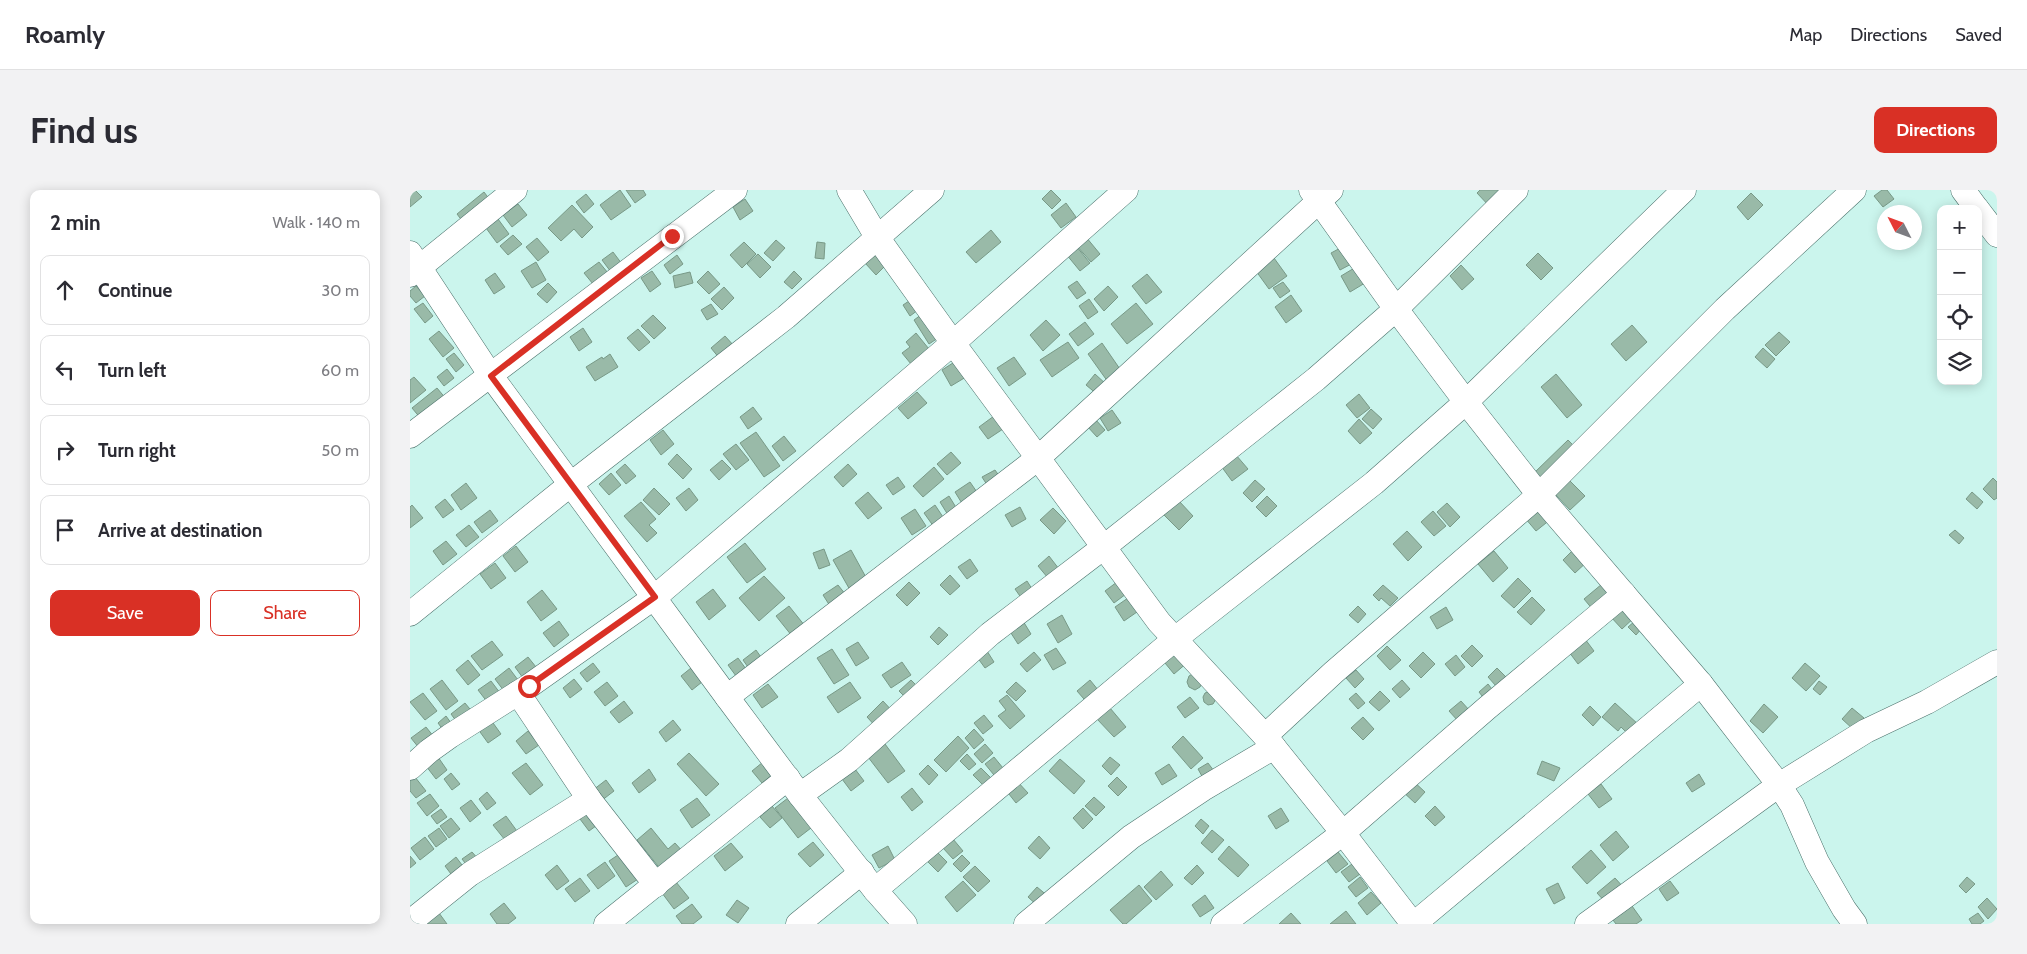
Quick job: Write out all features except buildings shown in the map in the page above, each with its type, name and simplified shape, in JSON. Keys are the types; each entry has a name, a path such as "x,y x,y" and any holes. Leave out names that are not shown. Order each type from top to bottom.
{"street":[{"path":"515,190 413,265 491,376 726,696 868,881 905,924"},
{"path":"410,436 735,190"},
{"path":"849,190 878,237 953,343 1159,622 1269,742 1414,924 1701,684"},
{"path":"410,614 571,484 786,317 932,190"},
{"path":"410,768 429,750 518,693 655,597 953,343 1126,190"},
{"path":"606,924 656,885 794,786 849,760 990,634 1104,547 1316,379 1396,309 1516,190"},
{"path":"798,924 868,881 1374,483 1466,402 1684,190"},
{"path":"1026,924 1130,837 1203,789 1269,742 1334,672 1539,495 1725,309 1854,190"},
{"path":"1964,190 1975,205"},
{"path":"726,696 1037,459 1321,194 1396,309 1466,402 1539,495 1701,684 1779,785 1792,805 1817,862 1844,909 1856,924"},
{"path":"1982,214 1997,235"},
{"path":"1223,924 1342,833 1487,708 1624,594"},
{"path":"1587,924 1779,785 1866,731 1927,702 1997,662"},
{"path":"518,693 589,799 656,885"},
{"path":"410,922 470,874 589,799"}],"route":[{"path":"529,686 655,597 491,376 672,236"}]}
